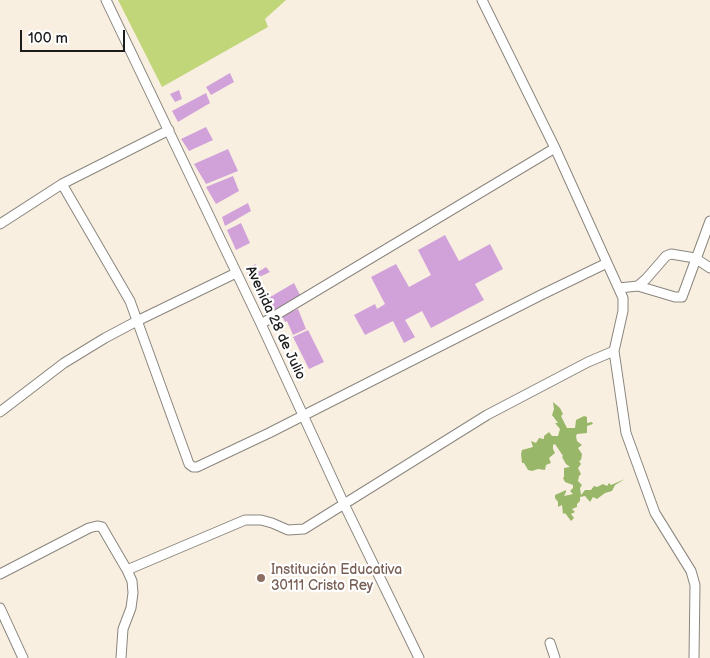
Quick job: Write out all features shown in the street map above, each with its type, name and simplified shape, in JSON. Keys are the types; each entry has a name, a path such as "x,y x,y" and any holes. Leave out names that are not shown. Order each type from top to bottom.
{"street":[{"name":"Avenida 28 de Julio","path":"106,0 261,324 344,504 419,658"},
{"path":"482,0 555,148 623,298 624,311 614,351 626,433 655,513 691,571 695,585 694,658"},
{"path":"0,224 62,184 169,130"},
{"path":"261,324 555,148"},
{"path":"62,184 130,301 192,468 252,441 541,294 607,263"},
{"path":"619,288 638,286 675,297 682,297 710,221"},
{"path":"638,286 652,274 666,256 674,254 695,258 710,268"},
{"path":"0,412 64,363 137,321 236,273"},
{"path":"126,570 245,520 262,520 288,530 304,529 487,415 588,362 614,351"},
{"path":"0,574 89,528 102,527 132,581 131,608 123,629 121,658"},
{"path":"0,608 23,658"},
{"path":"550,643 555,658"}],"green space":[{"path":"118,0 286,0 265,19 268,27 162,87"},
{"path":"553,402 560,408 563,414 561,416 567,428 575,428 576,420 584,416 587,417 587,423 592,422 593,424 587,426 587,433 577,434 576,436 577,441 582,445 578,448 582,454 579,461 581,464 578,468 581,474 578,481 582,485 580,488 581,495 585,490 591,490 594,486 597,487 603,484 607,486 609,483 611,485 625,479 615,485 612,491 605,493 597,499 593,497 590,502 585,496 580,497 577,507 572,509 575,512 571,514 574,518 571,521 565,513 563,514 562,505 558,507 558,502 555,498 555,495 566,490 564,496 573,494 570,491 573,485 565,482 563,478 564,468 570,467 566,464 555,444 553,449 555,453 549,458 551,463 546,465 545,470 528,470 524,463 522,463 522,450 533,447 531,441 536,443 539,438 544,439 544,436 549,432 552,436 558,436 560,429 552,415 554,409"}],"building":[{"path":"230,73 234,82 211,95 206,87"},
{"path":"179,90 182,99 175,102 170,94"},
{"path":"206,93 210,103 178,122 172,111"},
{"path":"206,127 213,140 189,151 181,139"},
{"path":"228,149 238,171 206,184 194,164"},
{"path":"233,176 239,191 216,204 206,187"},
{"path":"248,203 251,211 225,226 222,217"},
{"path":"241,223 250,243 236,250 227,230"},
{"path":"445,235 459,261 490,244 503,269 475,284 484,300 431,328 422,311 405,320 415,337 404,343 393,321 365,335 354,315 375,304 377,309 385,304 371,277 396,264 409,287 431,275 418,250"},
{"path":"256,264 258,272 266,267 270,272 253,280 245,269"},
{"path":"294,283 301,297 267,314 260,303"},
{"path":"298,309 306,329 293,335 287,321 285,322 282,316"},
{"path":"308,330 324,362 309,369 293,337"}],"place":[{"name":"Institución Educativa 30111 Cristo Rey","path":"261,578"}]}
